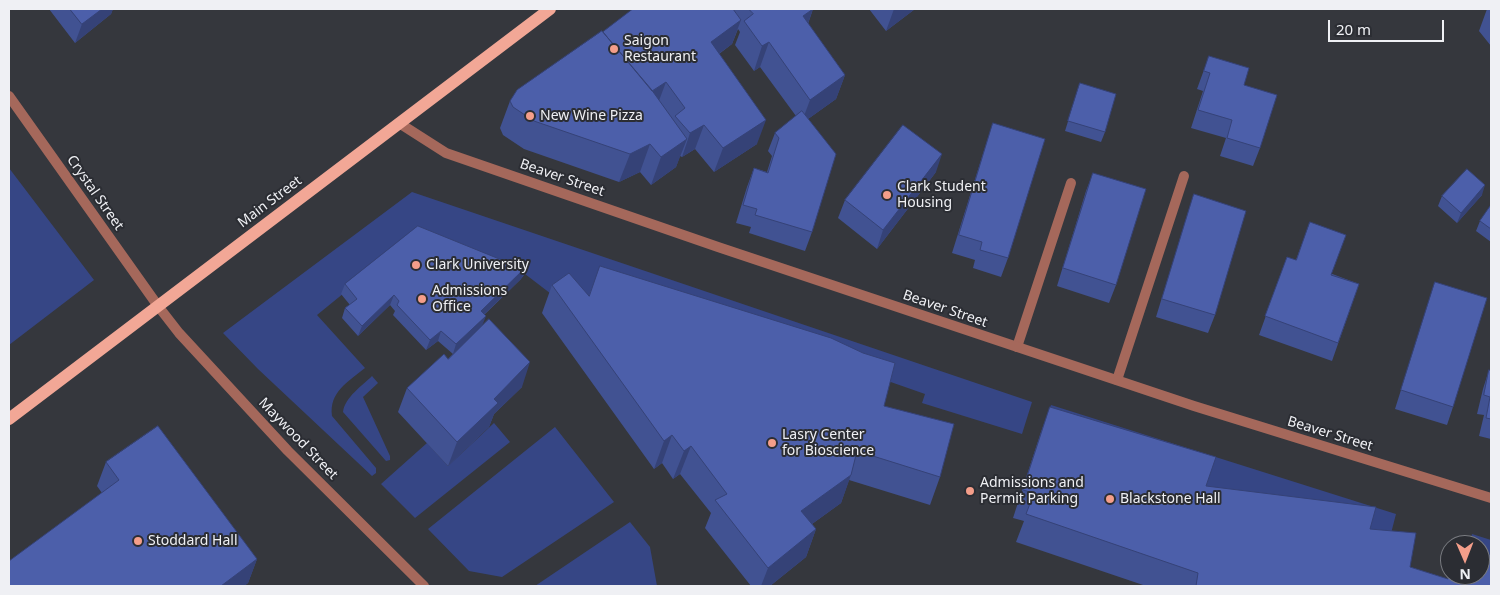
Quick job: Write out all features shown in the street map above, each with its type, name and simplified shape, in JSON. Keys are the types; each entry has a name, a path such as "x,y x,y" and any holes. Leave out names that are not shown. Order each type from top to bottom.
{"main road":[{"name":"Main Street","path":"9,419 550,9"}],"street":[{"name":"Crystal Street","path":"9,96 158,306"},
{"name":"Beaver Street","path":"400,122 446,153 1016,347 1491,498"},
{"path":"1116,380 1184,176"},
{"path":"1016,347 1071,184"},
{"name":"Maywood Street","path":"158,306 178,334 288,451 424,586"}],"shaded area":[{"path":"9,168 94,280 9,345"},
{"path":"412,192 1032,402 1022,434 922,403 925,394 885,380 579,324 559,300 525,274 521,279 414,236 317,315 365,368 341,388 334,400 332,416 376,468 376,473 372,476 258,369 223,333"},
{"path":"372,376 378,383 363,397 390,456 390,460 386,461 343,412 350,397"},
{"path":"1051,405 1396,514 1386,553 1040,435"},
{"path":"494,423 510,442 415,518 381,484 427,443 448,466"},
{"path":"555,427 614,502 502,577 469,571 428,529"},
{"path":"630,522 650,547 657,586 535,586"},
{"path":"1490,540 1491,540 1490,572"}],"building":[{"path":"70,9 102,9 82,24"},
{"path":"633,9 733,9 741,20 711,42 766,120 723,148 704,125 690,133 675,116 685,108 666,82 652,91 603,32"},
{"path":"749,9 813,9 803,16 845,75 810,100 769,42 762,46 744,21 753,14"},
{"path":"602,31 651,89 687,139 661,157 650,144 630,154 534,121 513,107 510,101 517,90"},
{"path":"1209,56 1249,68 1244,85 1277,95 1260,148 1227,138 1232,120 1198,110 1210,73 1204,71"},
{"path":"1080,83 1116,94 1105,132 1068,121"},
{"path":"802,111 836,154 812,232 755,215 757,209 743,205 754,168 768,173 779,138 775,133"},
{"path":"993,123 1045,139 1008,258 980,250 982,242 959,235"},
{"name":"Clark Student Housing","path":"903,125 942,154 883,230 845,200"},
{"path":"1467,169 1485,185 1461,213 1442,196"},
{"path":"1093,173 1146,189 1116,285 1063,268"},
{"path":"1194,194 1246,211 1215,315 1162,299"},
{"path":"1491,205 1491,229 1480,221"},
{"path":"1310,222 1346,235 1331,275 1359,284 1338,343 1265,316 1287,257 1296,260"},
{"name":"Admissions Office","path":"418,226 524,269 481,311 486,316 456,344 441,331 430,340 397,305 399,301 394,295 362,326 345,308 357,299 345,284"},
{"name":"Lasry Center for Bioscience","path":"600,266 831,338 863,353 895,363 884,406 954,424 940,477 857,451 851,475 801,511 816,529 768,568 715,500 727,494 691,446 684,451 672,435 664,441 552,285 569,273 589,296"},
{"path":"1435,282 1487,298 1453,407 1401,390"},
{"path":"489,319 530,362 494,399 498,403 457,442 407,388 444,354 448,359"},
{"path":"1489,370 1491,371 1491,419 1486,418 1490,397 1484,395"},
{"name":"Blackstone Hall","path":"1050,407 1216,457 1206,486 1376,507 1370,529 1416,533 1410,567 1440,576 1440,585 1490,585 1490,555 1491,586 1196,586 1198,573 1026,514 1034,493 1023,490"},
{"name":"Stoddard Hall","path":"158,426 257,559 221,586 9,586 9,561 119,480 106,462"}],"place":[{"name":"Saigon Restaurant","path":"614,49"},
{"name":"New Wine Pizza","path":"530,116"},
{"name":"Clark Student Housing","path":"887,195"},
{"name":"Clark University","path":"416,265"},
{"name":"Admissions Office","path":"422,299"},
{"name":"Lasry Center for Bioscience","path":"772,443"},
{"name":"Admissions and Permit Parking","path":"970,491"},
{"name":"Blackstone Hall","path":"1110,499"},
{"name":"Stoddard Hall","path":"138,541"}]}
